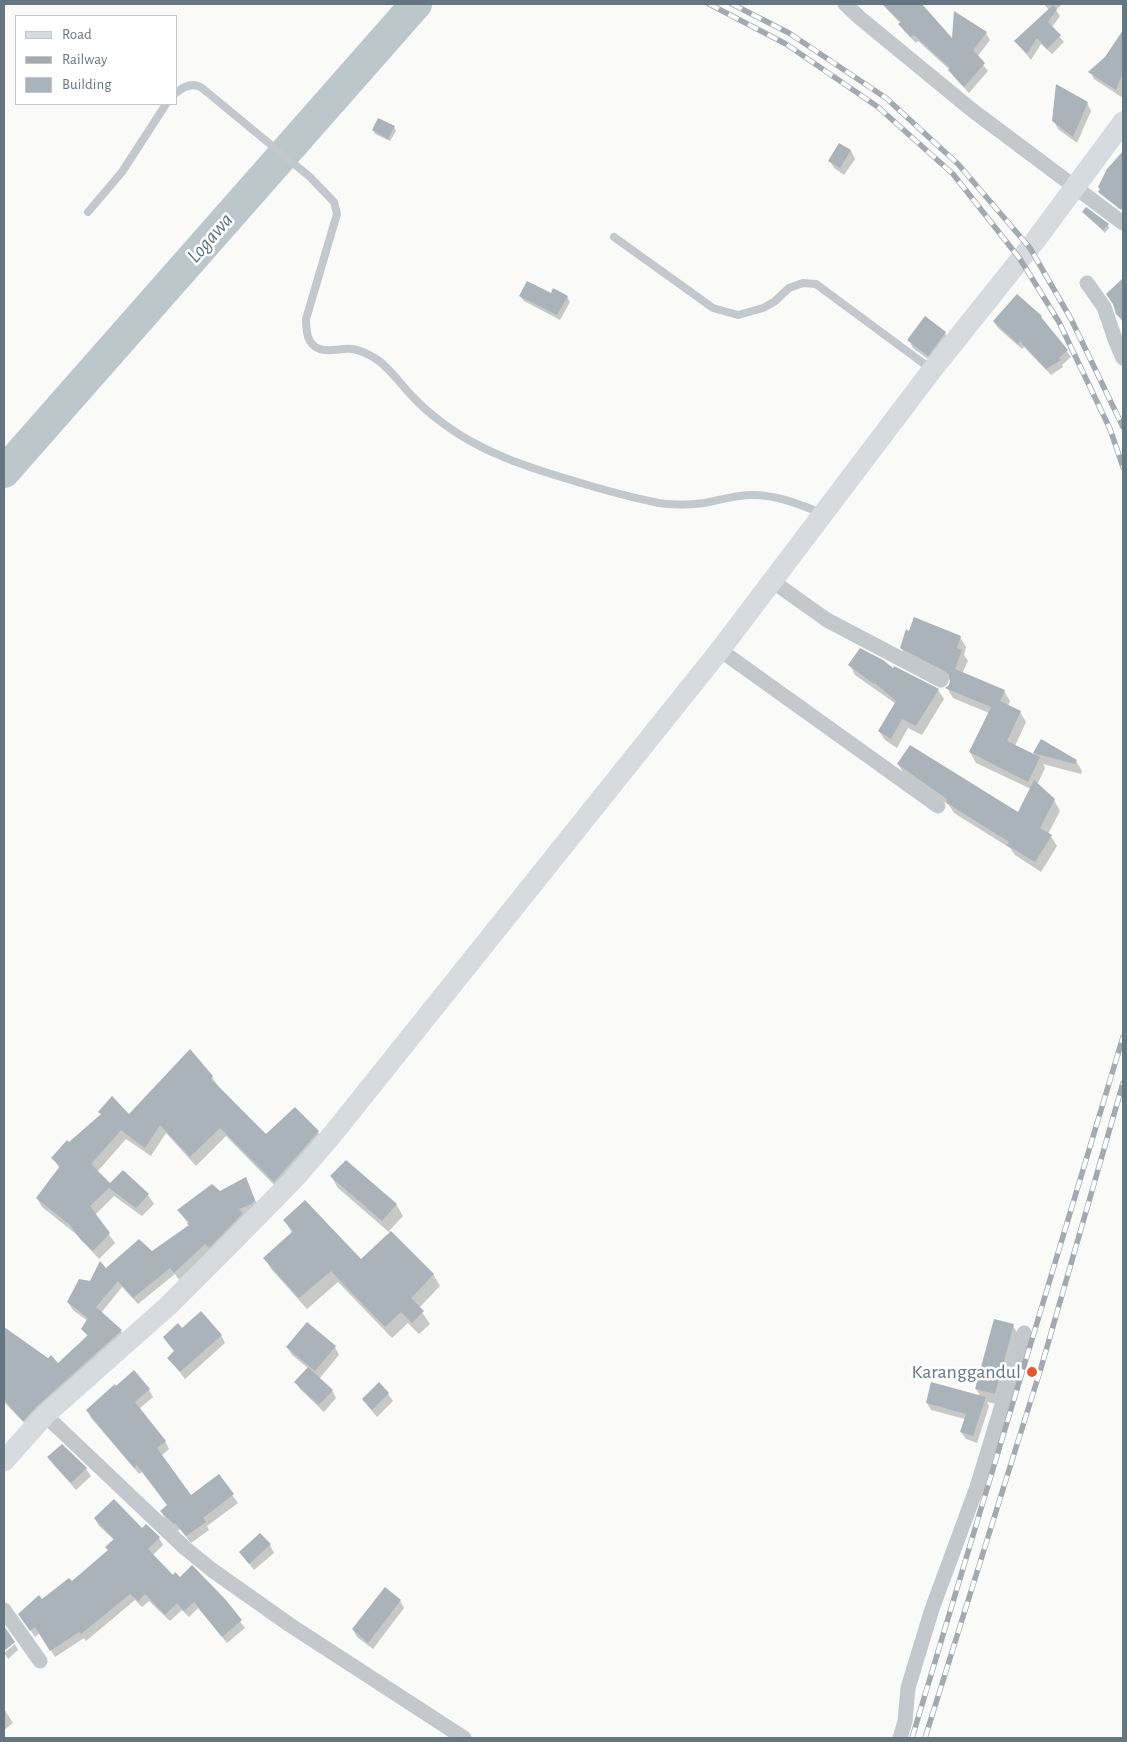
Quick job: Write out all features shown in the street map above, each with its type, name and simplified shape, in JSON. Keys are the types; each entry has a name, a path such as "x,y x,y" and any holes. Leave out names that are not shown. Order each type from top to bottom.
{"main road":[{"path":"4,1461 45,1416 168,1306 293,1180 332,1135 720,650 932,370 1030,248 1123,122"}],"street":[{"path":"845,4 972,110 1123,222"},
{"path":"1087,283 1104,307 1123,358"},
{"path":"772,581 827,620 941,680"},
{"path":"720,650 938,806"},
{"path":"900,1738 905,1721 908,1688 932,1609 977,1487 1024,1333"},
{"path":"45,1416 185,1548 212,1570 290,1625 464,1738"},
{"path":"4,1610 40,1661"}],"lane":[{"path":"178,92 190,85 196,85 310,177 334,202 337,214 306,319 306,334 318,348 325,350 350,349 361,351 375,358 415,399 444,425 474,443 527,467 619,495 661,503 703,503 752,495 775,497 794,502 823,514"},
{"path":"88,212 122,172 165,105"},
{"path":"614,237 713,308 738,315 763,308 774,302 789,288 803,282 816,284 932,370"}],"building":[{"path":"882,4 922,4 952,38 954,11 987,32 973,50 985,63 964,87 948,70 950,68 914,35 911,37 898,24 901,22"},
{"path":"1053,5 1057,9 1048,22 1061,35 1047,49 1037,38 1027,54 1014,41"},
{"path":"1123,30 1123,72 1116,90 1088,72 1105,57"},
{"path":"1056,84 1088,102 1073,137 1052,121"},
{"path":"378,118 395,126 388,139 372,130"},
{"path":"839,143 851,150 840,168 828,161"},
{"path":"1123,151 1123,206 1121,210 1098,192 1100,189 1098,187 1107,169"},
{"path":"1086,207 1109,224 1103,230 1082,212"},
{"path":"1123,278 1123,321 1116,314 1113,304 1106,294"},
{"path":"527,281 551,293 553,288 568,296 557,315 519,296"},
{"path":"1017,294 1042,316 1068,350 1059,358 1061,360 1046,369 1020,341 1018,344 993,321"},
{"path":"925,316 946,332 928,356 907,340"},
{"path":"914,617 961,636 957,648 962,650 955,669 1005,690 1000,701 1021,711 1007,741 1040,757 1028,782 969,752 991,707 945,688 949,685 950,680 946,672 900,648 906,629 909,631"},
{"path":"860,648 883,660 893,668 894,666 939,689 916,726 902,719 891,739 878,731 896,701 875,683 848,665"},
{"path":"1041,739 1077,760 1075,764 1033,753"},
{"path":"910,745 1018,812 1034,780 1055,799 1040,828 1052,835 1035,862 1007,845 1009,842 947,803 947,799 897,764"},
{"path":"190,1049 213,1076 211,1079 266,1134 295,1107 319,1131 274,1182 220,1128 190,1157 160,1125 145,1148 121,1130 91,1164 110,1183 123,1170 149,1194 136,1208 109,1188 90,1206 110,1233 93,1251 81,1240 70,1225 36,1198 60,1166 51,1158 67,1140 69,1142 101,1114 98,1112 112,1096 129,1114"},
{"path":"346,1160 397,1204 382,1221 330,1176"},
{"path":"246,1177 255,1200 252,1204 239,1209 243,1213 209,1248 205,1244 174,1273 170,1268 133,1298 118,1281 96,1307 122,1330 37,1406 23,1421 4,1400 4,1327 48,1358 51,1355 58,1363 88,1335 81,1329 88,1318 67,1302 79,1279 90,1281 100,1261 106,1268 139,1239 152,1251 189,1225 187,1224 189,1222 177,1210 212,1184 220,1191"},
{"path":"305,1200 361,1259 391,1231 434,1274 411,1298 424,1311 412,1323 401,1312 385,1327 331,1271 299,1298 263,1258 293,1231 283,1220"},
{"path":"201,1311 222,1335 180,1372 167,1358 174,1351 163,1337 178,1323 182,1328"},
{"path":"994,1319 1014,1324 995,1394 975,1389"},
{"path":"307,1322 336,1346 315,1371 286,1347"},
{"path":"308,1367 333,1390 319,1405 294,1382"},
{"path":"134,1370 150,1389 135,1402 166,1441 157,1448 191,1495 219,1474 234,1494 203,1518 206,1522 186,1536 175,1523 160,1511 167,1505 137,1465 134,1468 86,1410"},
{"path":"379,1382 389,1393 372,1410 362,1399"},
{"path":"931,1382 986,1397 973,1436 960,1432 966,1414 926,1403"},
{"path":"62,1444 87,1468 71,1483 47,1457"},
{"path":"114,1499 142,1528 146,1524 160,1537 148,1549 173,1575 175,1572 180,1577 192,1565 225,1599 242,1620 222,1637 194,1602 184,1611 177,1603 165,1615 145,1594 138,1601 130,1594 81,1634 79,1632 50,1651 35,1627 30,1631 18,1614 39,1595 42,1599 69,1578 72,1581 108,1550 105,1547 114,1539 94,1518"},
{"path":"260,1533 271,1544 249,1564 239,1552"},
{"path":"385,1587 401,1600 368,1643 352,1629"},
{"path":"4,1626 15,1642 4,1651"}],"waterway":[{"name":"Logawa","path":"4,472 416,4"}],"railway":[{"path":"709,4 786,44 878,107 953,174 1020,259 1059,322 1110,429 1123,467"},
{"path":"732,4 789,33 886,98 958,164 1030,248 1071,319 1123,427"},
{"path":"912,1738 1123,1037"},
{"path":"925,1738 1041,1368 1123,1083"}],"place":[{"name":"Karanggandul","path":"1032,1372"}]}
